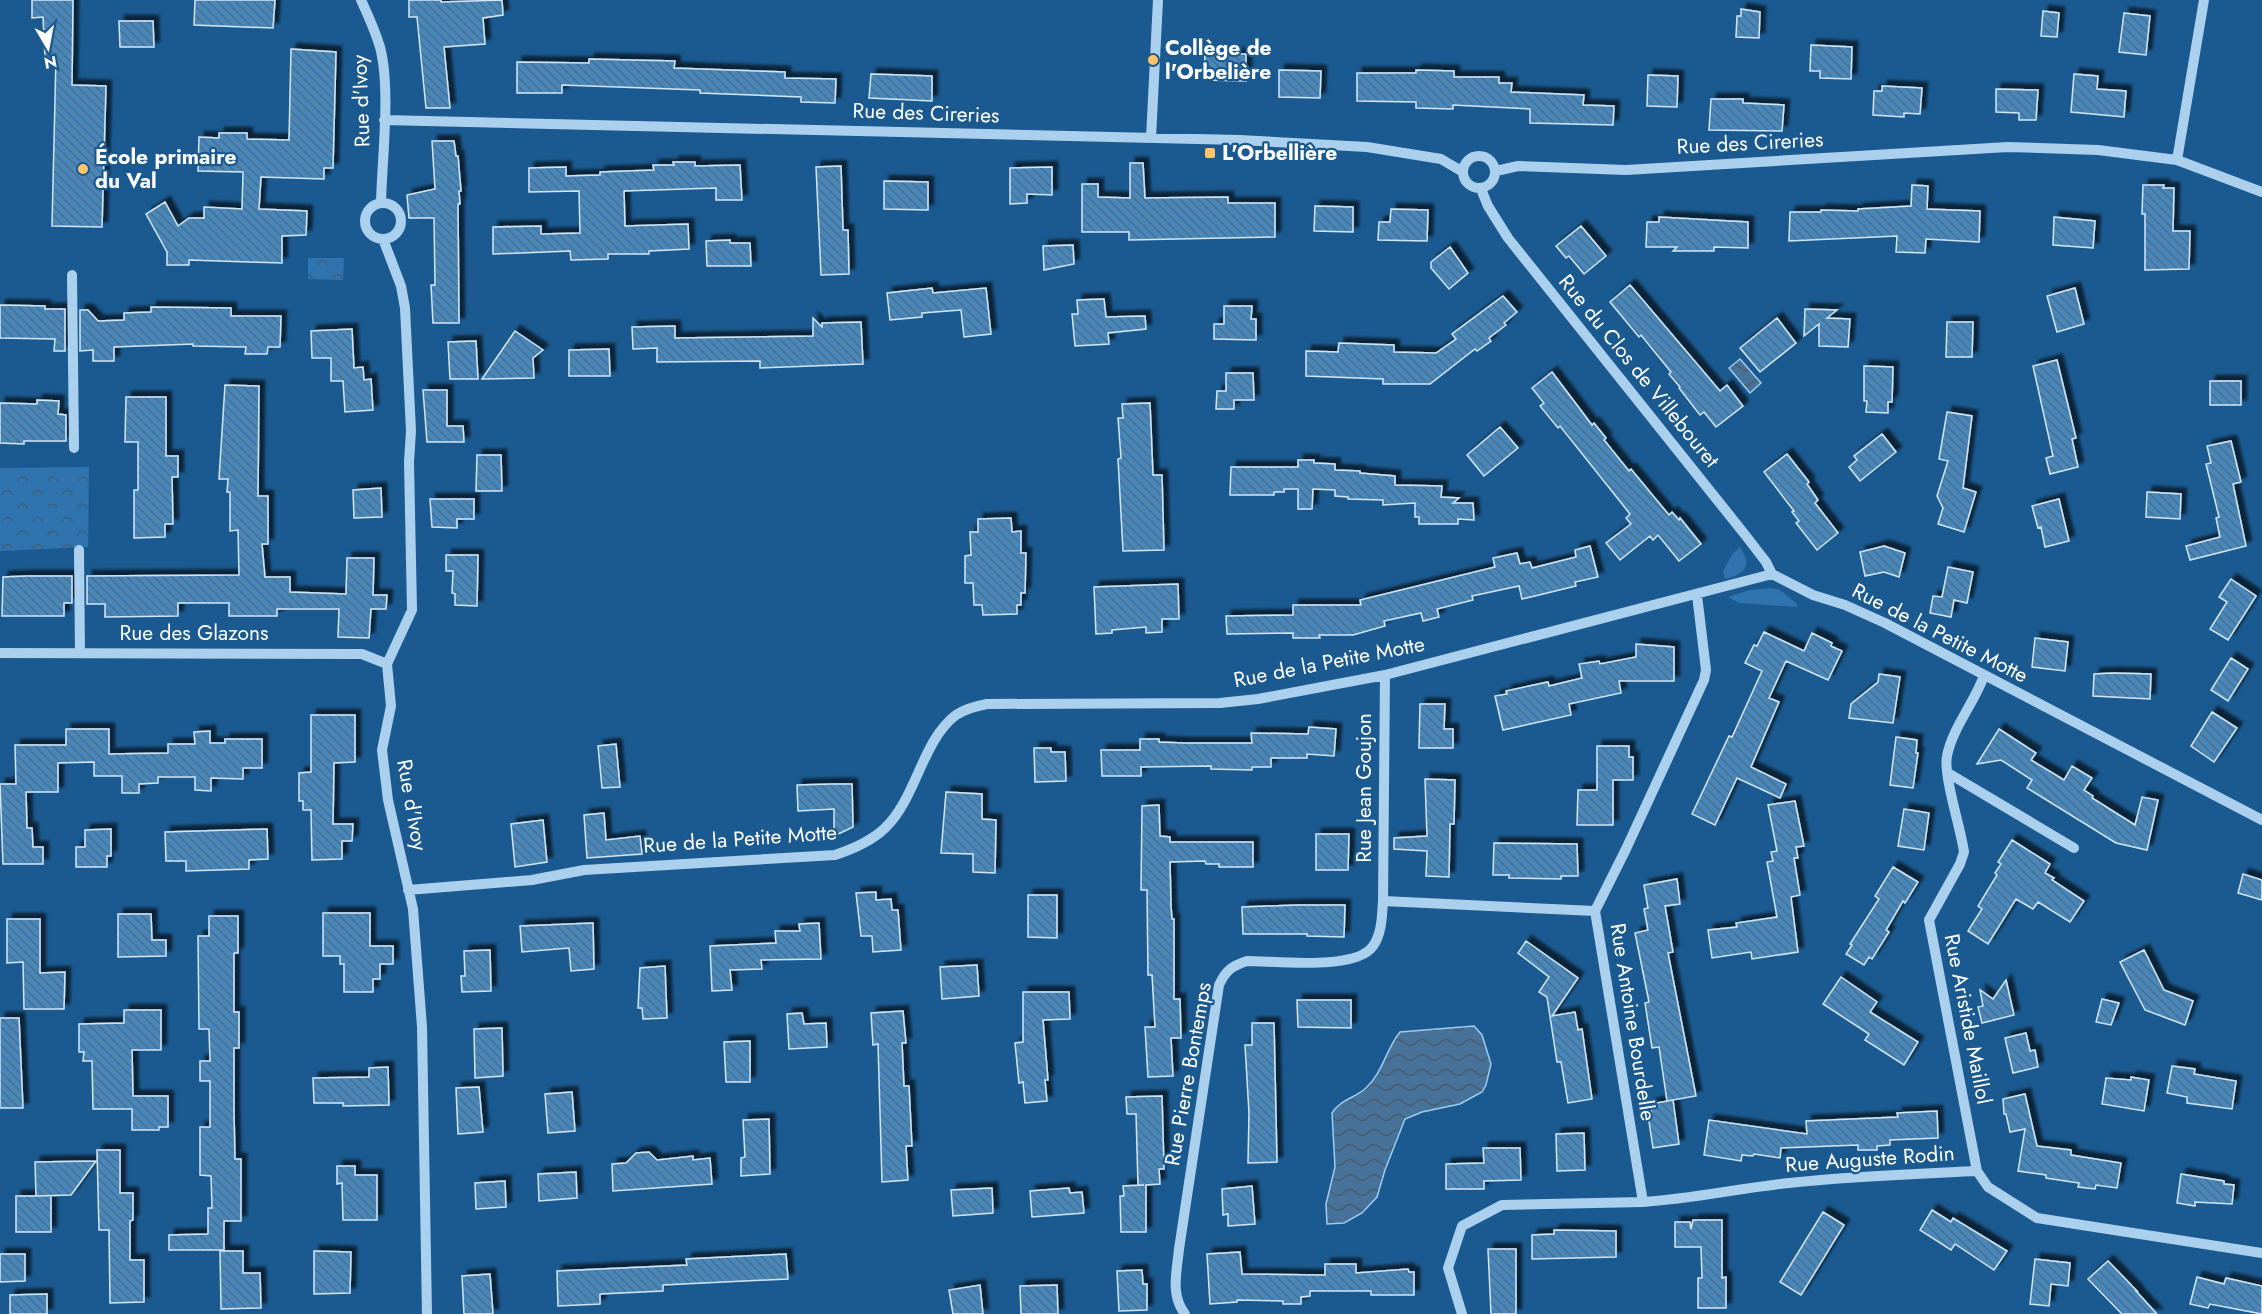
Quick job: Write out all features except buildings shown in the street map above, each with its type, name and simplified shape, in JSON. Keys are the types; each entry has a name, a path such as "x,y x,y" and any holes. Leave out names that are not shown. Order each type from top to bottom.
{"street":[{"name":"Rue d'Ivoy","path":"361,0 381,49 384,93 381,203"},
{"path":"1151,138 1158,0"},
{"path":"2177,160 2204,0"},
{"name":"Rue des Cireries","path":"384,120 1151,138 1367,147 1441,159 1463,172"},
{"name":"Rue des Cireries","path":"1496,171 1518,166 1626,170 2008,147 2098,150 2177,160 2262,192"},
{"path":"1481,156 1490,160 1496,171 1492,183 1481,189 1468,184 1463,172 1470,159 1481,156"},
{"name":"Rue du Clos de Villebouret","path":"1481,189 1488,206 1508,238 1753,544 1772,574"},
{"path":"381,203 396,208 401,219 398,230 389,238 383,239 368,232 365,220 369,210 381,203"},
{"path":"383,239 401,286 405,308 411,431 409,462 412,610 387,663"},
{"path":"72,275 74,448"},
{"path":"79,550 80,652"},
{"name":"Rue de la Petite Motte","path":"408,891 532,880 584,870 835,855 853,849 885,828 901,809 941,730 956,715 973,707 987,704 1220,703 1258,699 1384,675 1772,574 1813,595 1845,605 1885,623 2262,820"},
{"name":"Rue Antoine Bourdelle","path":"1643,1202 1595,911 1704,680 1706,670 1697,595"},
{"name":"Rue des Glazons","path":"0,653 362,654 387,663"},
{"name":"Rue d'Ivoy","path":"387,663 391,706 382,750 388,800 413,909 422,1027 427,1314"},
{"name":"Rue Jean Goujon","path":"1383,901 1384,675"},
{"name":"Rue Aristide Maillol","path":"1977,1171 1929,920 1960,864 1964,852 1946,758 1984,676"},
{"path":"1948,773 2074,848"},
{"path":"1383,901 1595,911"},
{"name":"Rue Pierre Bontemps","path":"1182,1310 1175,1292 1179,1249 1220,985 1225,973 1233,966 1247,961 1343,962 1360,957 1373,946 1381,927 1383,901"},
{"name":"Rue Auguste Rodin","path":"1643,1202 1683,1200 1785,1183 1835,1178 1977,1171 1988,1187 2037,1218 2262,1253"},
{"path":"1462,1314 1449,1268 1462,1226 1502,1205 1643,1202"}],"green space":[{"path":"308,258 344,258 343,280 308,279"},
{"path":"89,467 88,547 0,551 0,468"},
{"path":"1740,547 1746,560 1745,569 1738,575 1725,579 1723,571 1733,553"},
{"path":"1772,588 1780,590 1797,604 1797,607 1739,603 1728,597 1750,590"}],"water":[{"path":"1740,359 1761,383 1750,393 1729,368"},
{"path":"1474,1026 1482,1035 1491,1064 1482,1092 1460,1104 1422,1112 1405,1119 1377,1197 1362,1213 1344,1223 1327,1224 1326,1204 1335,1167 1332,1113 1339,1105 1372,1082 1400,1032"}],"place":[{"name":"Collège de l'Orbelière","path":"1153,60"},
{"name":"L'Orbellière","path":"1210,153"},
{"name":"École primaire du Val","path":"83,169"}]}
